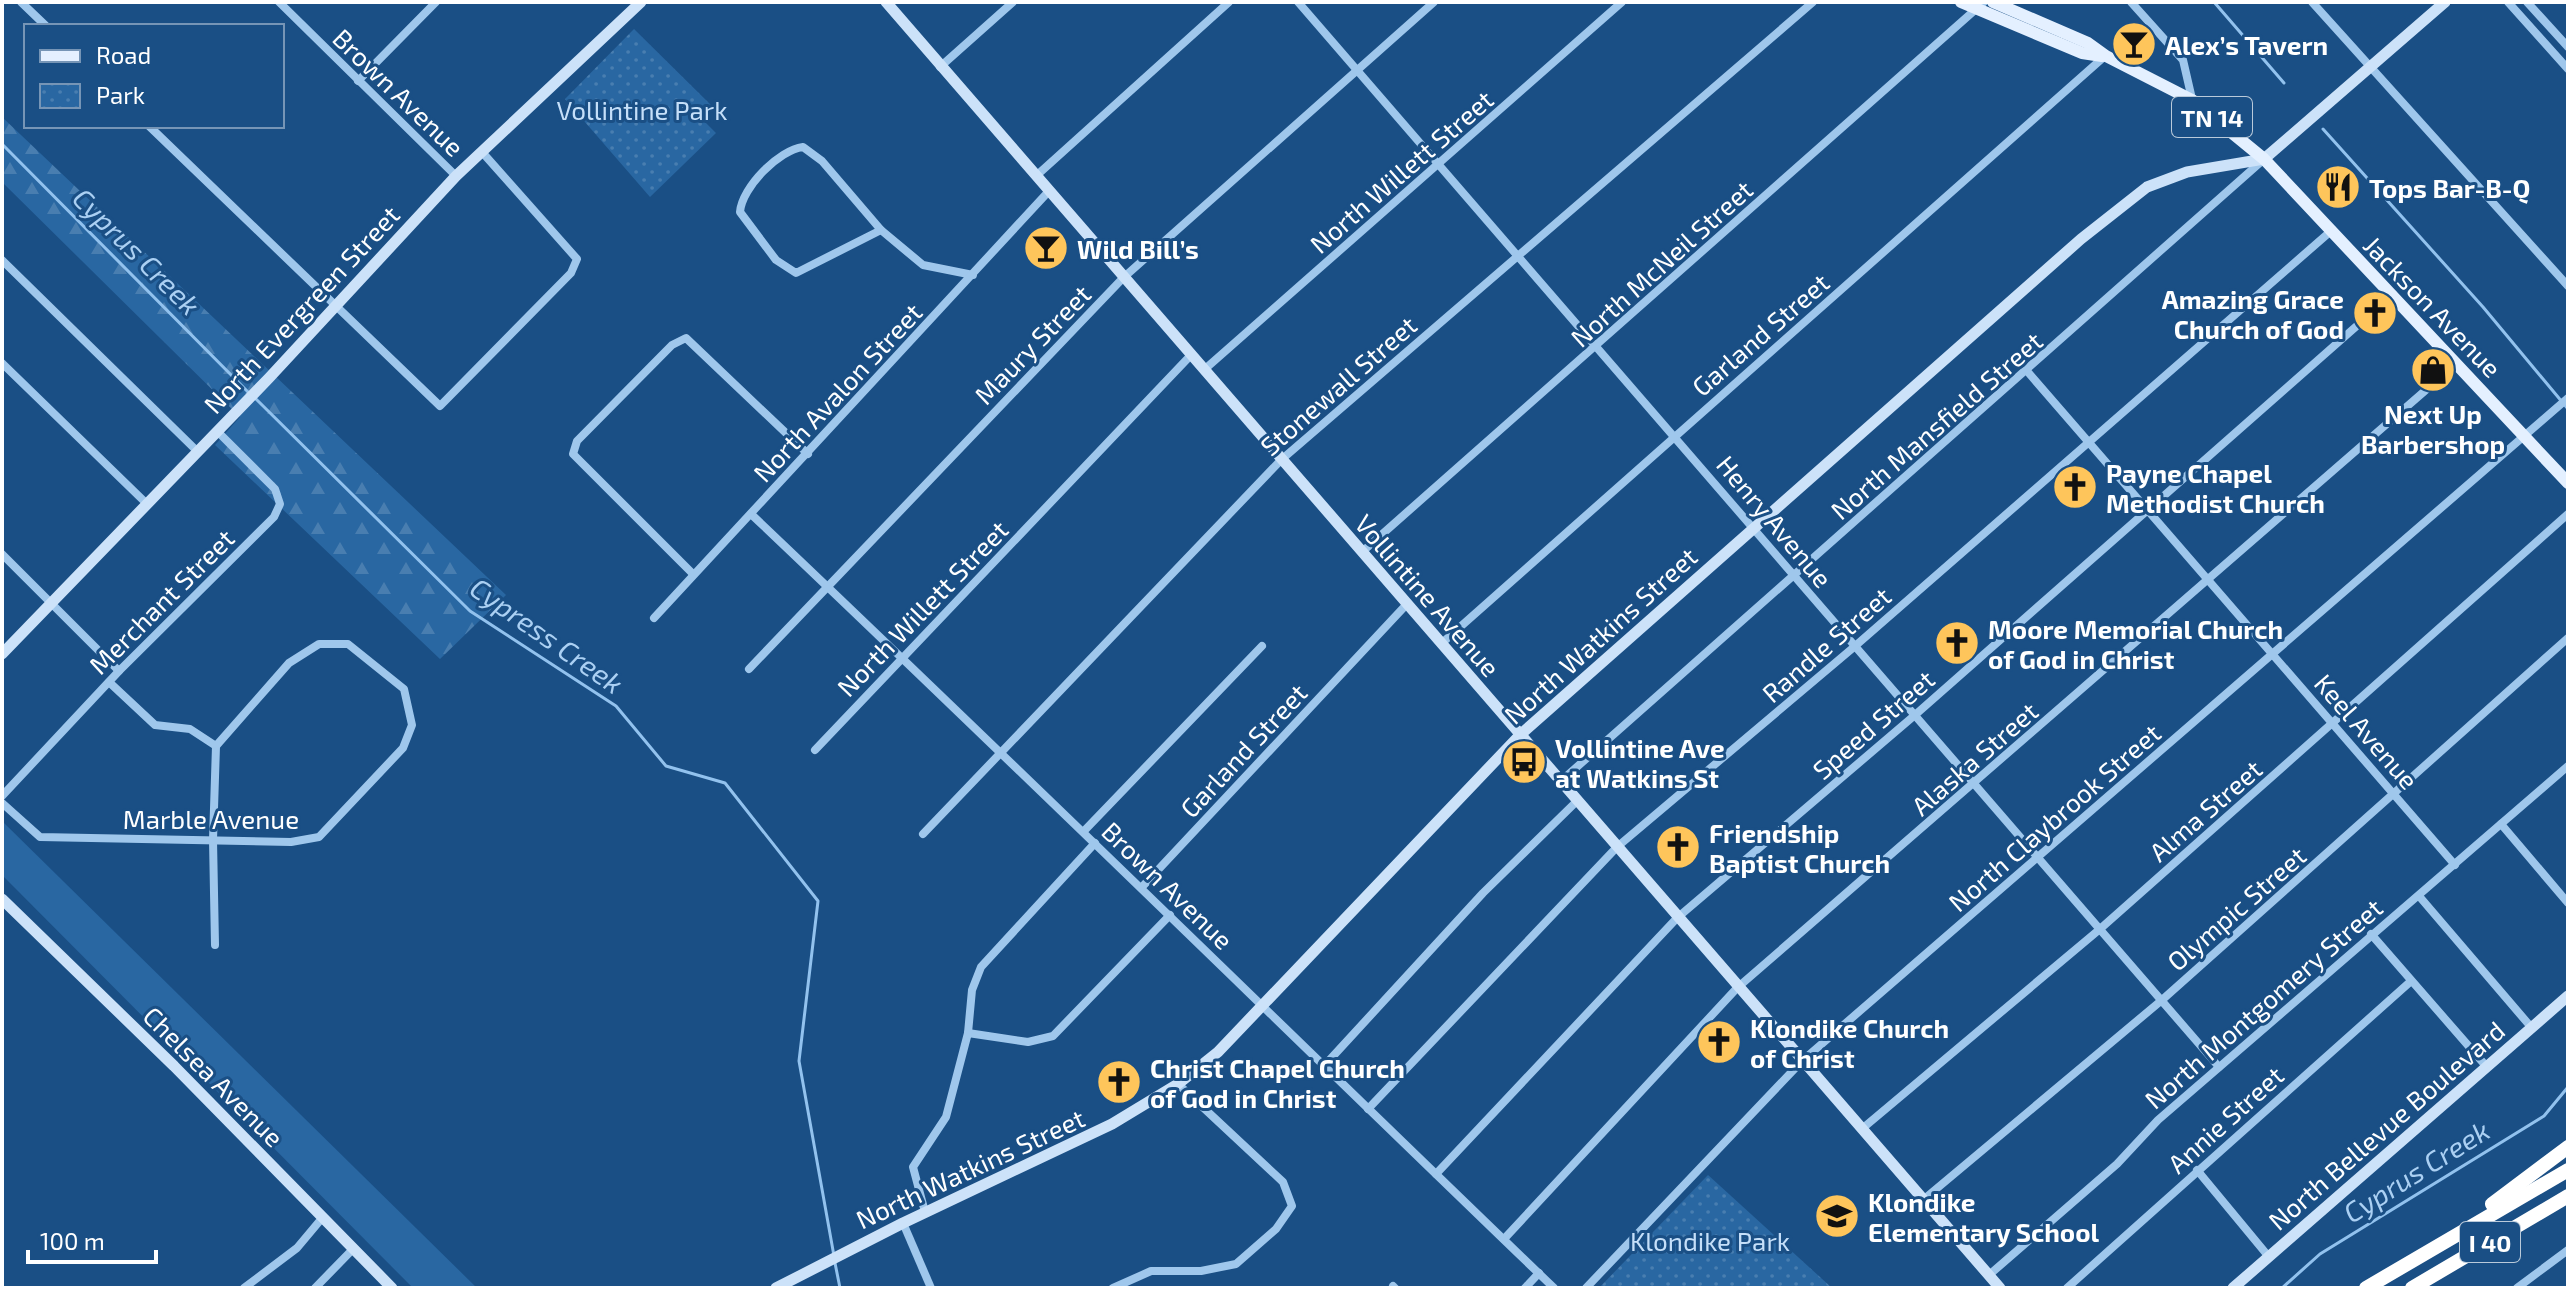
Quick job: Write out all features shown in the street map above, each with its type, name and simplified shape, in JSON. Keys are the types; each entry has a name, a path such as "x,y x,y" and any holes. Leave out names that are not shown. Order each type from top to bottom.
{"highway":[{"path":"2444,1239 2568,1147"},
{"path":"2470,1225 2568,1161"},
{"name":"I 40","path":"2366,1288 2444,1239 2568,1170"},
{"name":"I 40","path":"2412,1288 2568,1196"}],"main road":[{"name":"Jackson Avenue","path":"1961,2 1980,5 2082,53 2106,56"},
{"name":"Jackson Avenue","path":"1993,2 2088,43 2106,56 2192,100 2264,159 2458,362 2568,483"}],"street":[{"path":"21,2 44,24"},
{"name":"Brown Avenue","path":"279,2 456,176"},
{"path":"358,81 436,2"},
{"name":"North Evergreen Street","path":"2,654 233,416 456,176 641,2"},
{"name":"Vollintine Avenue","path":"886,2 2000,1288"},
{"path":"940,67 1013,2"},
{"path":"1036,176 1229,2"},
{"name":"Henry Avenue","path":"1298,2 1676,435 1854,647 2219,1067"},
{"name":"Maury Street","path":"749,669 1123,278 1434,2"},
{"name":"North Willett Street","path":"1205,369 1622,2"},
{"name":"Stonewall Street","path":"923,834 1281,460 1813,2"},
{"path":"2131,2 2183,60 2192,100"},
{"path":"2312,2 2568,286"},
{"path":"2264,159 2445,2"},
{"path":"2508,2 2568,69"},
{"path":"2527,2 2568,47"},
{"name":"North McNeil Street","path":"1362,552 1980,5"},
{"name":"Garland Street","path":"1442,643 2106,56"},
{"path":"151,128 440,406 571,273 577,259 482,152"},
{"path":"881,230 796,273 776,260 744,221 741,204 782,154 803,147 822,161 881,230 923,265 973,275"},
{"name":"North Mansfield Street","path":"1561,781 2264,159"},
{"name":"North Watkins Street","path":"776,1288 925,1212 1112,1124 1178,1084 1218,1052 1263,1007 1520,735 2081,239 2147,187 2187,172 2264,159"},
{"name":"North Avalon Street","path":"654,618 692,573 808,454 1049,191"},
{"name":"Randle Street","path":"1368,1109 1617,847 1854,647 2331,231"},
{"path":"2,260 197,451"},
{"name":"Speed Street","path":"1436,1174 1677,918 1915,715 2393,294"},
{"path":"692,573 573,454 577,441 672,345 686,338 808,454"},
{"name":"North Willett Street","path":"815,750 1191,355"},
{"name":"Alaska Street","path":"1504,1239 1737,988 2458,362"},
{"path":"2,363 146,503"},
{"name":"Keel Avenue","path":"2027,371 2455,865"},
{"name":"North Claybrook Street","path":"1586,1288 1802,1061 2568,398"},
{"name":"Merchant Street","path":"2,796 119,671 274,517 280,504 275,489 217,431"},
{"name":"Brown Avenue","path":"751,514 903,656 999,754 1084,831 1554,1288"},
{"name":"Alma Street","path":"1863,1128 2100,929 2568,514"},
{"path":"2,554 119,671"},
{"name":"Garland Street","path":"1142,887 1406,605"},
{"name":"Olympic Street","path":"1923,1200 2162,1000 2568,638"},
{"name":"Marble Avenue","path":"2,803 40,837 291,842 319,837 403,748 412,725 404,689 348,644 319,644 289,663 216,746"},
{"path":"1084,831 1262,646"},
{"path":"109,682 155,725 190,729 216,746 213,840 215,945"},
{"name":"North Montgomery Street","path":"1989,1275 2117,1164 2158,1120 2371,934 2566,770"},
{"path":"1324,1066 1483,893 1577,801"},
{"path":"2501,824 2568,903"},
{"path":"925,1212 913,1167 946,1117 968,1033 972,990 981,967 1095,843"},
{"path":"2419,896 2531,1027"},
{"name":"Chelsea Avenue","path":"2,899 392,1288"},
{"path":"968,1033 1028,1042 1053,1036 1170,915"},
{"path":"2371,934 2486,1066"},
{"name":"Annie Street","path":"2067,1288 2410,982"},
{"name":"North Bellevue Boulevard","path":"2233,1288 2568,996"},
{"path":"1113,1288 1151,1271 1201,1271 1236,1264 1276,1229 1292,1206 1283,1182 1178,1084"},
{"path":"2197,1170 2269,1257"},
{"path":"244,1288 297,1248 323,1217"},
{"path":"903,1223 931,1288"},
{"path":"315,1288 354,1248"},
{"path":"2517,1288 2568,1250"},
{"path":"1525,1288 1539,1273"}],"green space":[{"name":"Vollintine Park","path":"634,29 713,107 702,119 716,133 650,197 565,99"},
{"path":"2,117 506,595 440,659 215,445 240,417 2,182"},
{"path":"2,821 477,1288 413,1288 2,875"},
{"name":"Klondike Park","path":"1708,1175 1832,1288 1599,1288"}],"waterway":[{"path":"2214,2 2284,83"},
{"path":"2323,129 2483,307 2568,409"},
{"name":"Cyprus Creek","path":"2,144 250,394"},
{"name":"Cypress Creek","path":"256,399 470,611 616,706 666,766 725,783 818,901 799,1061 834,1256"},
{"name":"Cyprus Creek","path":"2282,1288 2320,1254 2544,1116 2568,1087"},
{"name":"Cypress Creek","path":"835,1263 840,1288"}],"place":[{"name":"Alex’s Tavern","path":"2134,44"},
{"name":"Tops Bar-B-Q","path":"2338,187"},
{"name":"Wild Bill’s","path":"1046,248"},
{"name":"Amazing Grace Church of God","path":"2375,313"},
{"name":"Next Up Barbershop","path":"2433,370"},
{"name":"Payne Chapel Methodist Church","path":"2075,487"},
{"name":"Moore Memorial Church of God in Christ","path":"1957,643"},
{"name":"Vollintine Ave at Watkins St","path":"1524,762"},
{"name":"Friendship Baptist Church","path":"1678,847"},
{"name":"Klondike Church of Christ","path":"1719,1042"},
{"name":"Christ Chapel Church of God in Christ","path":"1119,1082"},
{"name":"Klondike Elementary School","path":"1837,1216"}]}
